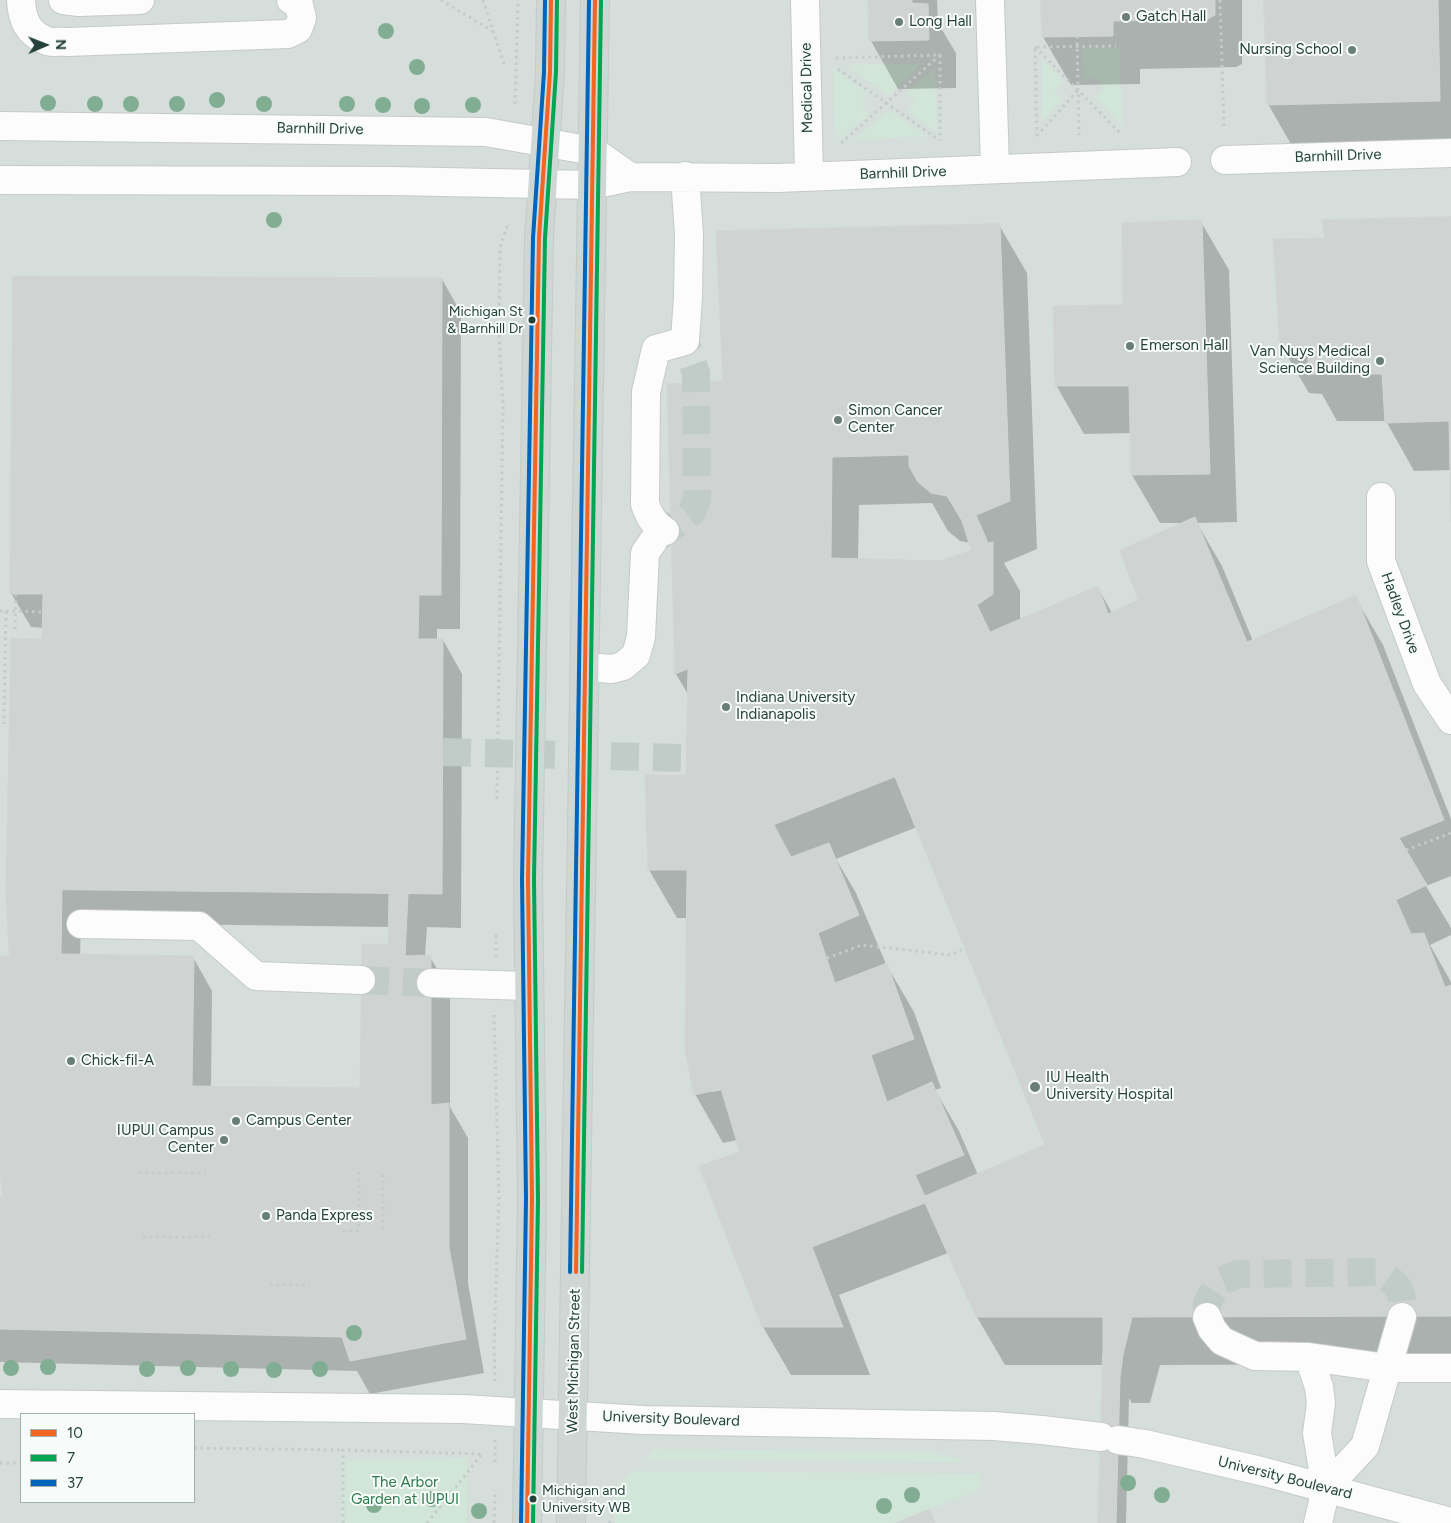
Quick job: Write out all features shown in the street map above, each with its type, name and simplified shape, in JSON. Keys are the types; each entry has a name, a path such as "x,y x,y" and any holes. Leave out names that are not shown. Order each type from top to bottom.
{"main road":[{"path":"527,1523 532,1199 528,859 539,238 550,72 551,0"},
{"name":"West Michigan Street","path":"571,1523 586,667 595,0"}],"street":[{"path":"21,0 22,15 28,28 48,41 67,42 288,34 298,29 302,18 299,5 291,0"},
{"path":"63,0 79,2 140,0"},
{"name":"Medical Drive","path":"804,0 809,176"},
{"path":"990,0 995,169"},
{"name":"Barnhill Drive","path":"0,126 486,132 593,151 630,177"},
{"name":"Barnhill Drive","path":"1225,160 1451,153"},
{"name":"Barnhill Drive","path":"0,180 392,181 592,185 630,177 809,176 1177,162"},
{"path":"586,667 612,669 623,666 636,655 641,637 645,553 660,535 660,527 650,516 645,504 646,392 656,349 685,341 689,235 685,176"},
{"name":"Hadley Drive","path":"1381,497 1381,560 1426,684 1451,720"},
{"path":"81,924 199,926 256,976 361,980"},
{"path":"431,983 529,986"},
{"path":"1326,1488 1365,1446 1402,1316"},
{"path":"1207,1317 1212,1329 1222,1341 1255,1356 1309,1357 1387,1368 1451,1368"},
{"path":"1309,1357 1319,1387 1321,1403 1317,1433 1326,1488 1318,1523"},
{"name":"University Boulevard","path":"0,1404 463,1409 643,1420 994,1426 1109,1438 1171,1450 1326,1488 1451,1522"}],"path":[{"path":"441,0 493,31"},
{"path":"484,0 504,64"},
{"path":"515,106 518,0"},
{"path":"1220,0 1225,160"},
{"path":"1077,36 1079,135"},
{"path":"1035,46 1037,136"},
{"path":"1035,46 1116,46"},
{"path":"1035,46 1122,134 1113,134"},
{"path":"940,56 940,142"},
{"path":"833,58 940,56"},
{"path":"838,146 940,56"},
{"path":"831,64 940,142"},
{"path":"1037,136 1078,90"},
{"path":"1071,135 1088,135"},
{"path":"931,142 1045,136"},
{"path":"832,140 838,146 848,146"},
{"path":"497,805 503,406 499,333 500,247 511,216"},
{"path":"15,629 16,594"},
{"path":"0,611 43,612"},
{"path":"4,724 6,611"},
{"path":"1406,850 1451,833"},
{"path":"496,929 496,948"},
{"path":"827,958 862,945 951,954 965,948"},
{"path":"494,1018 499,1196 494,1348 495,1377"},
{"path":"343,1231 359,1230 359,1172"},
{"path":"383,1229 384,1172"},
{"path":"138,1173 206,1174"},
{"path":"143,1236 210,1237"},
{"path":"270,1285 310,1285"},
{"path":"495,1445 495,1470"},
{"path":"195,1448 482,1454 427,1523"},
{"path":"343,1450 344,1523"},
{"path":"0,1463 20,1463"},
{"path":"494,1523 495,1488"}],"shaded area":[{"name":"Indiana University Indianapolis","path":"0,0 1451,0 1451,1523 0,1523"}],"green space":[{"path":"1120,47 1122,126 1095,97 1105,88 1093,75 1084,84 1082,48"},
{"path":"1042,59 1063,82 1054,91 1063,99 1042,121"},
{"path":"923,63 888,96 846,65"},
{"path":"833,68 867,93 861,104 869,114 840,139 834,131"},
{"path":"935,68 937,132 908,112 915,102 906,94"},
{"path":"889,110 926,136 854,140"},
{"path":"653,1449 931,1452 969,1462 647,1460"},
{"name":"The Arbor Garden at IUPUI","path":"467,1458 467,1523 342,1523 343,1460"},
{"path":"633,1471 980,1474 980,1489 896,1523 614,1523 613,1489"}],"building":[{"name":"Long Hall","path":"868,0 912,0 912,3 928,4 929,40 869,41"},
{"name":"Gatch Hall","path":"1041,0 1215,0 1215,15 1208,19 1113,21 1113,36 1042,37"},
{"name":"Nursing School","path":"1264,0 1438,0 1440,101 1267,105"},
{"name":"Van Nuys Medical Science Building","path":"1451,217 1451,523 1449,421 1385,423 1382,374 1308,374 1308,348 1280,345 1273,239 1325,238 1322,220"},
{"name":"Emerson Hall","path":"1202,220 1210,474 1131,475 1129,386 1055,386 1053,306 1123,305 1122,223"},
{"name":"Simon Cancer Center","path":"1000,224 1010,501 962,521 947,496 931,493 918,482 909,466 909,455 832,457 831,558 833,609 675,674 667,384 723,381 716,231"},
{"path":"13,276 442,278 441,595 419,595 418,639 443,639 442,894 6,889 11,638 42,639 43,594 10,594"},
{"path":"976,515 988,543 993,542 993,594 977,605 990,632 1098,586 1108,614 1138,600 1120,550 1195,517 1247,642 1356,595 1444,820 1399,838 1427,885 1396,900 1411,934 1424,933 1445,987 1451,985 1451,1316 1132,1317 1123,1355 1103,1355 1103,1317 976,1317 925,1203 812,1247 843,1327 762,1327 699,1166 740,1152 721,1089 694,1095 685,1051 687,870 648,870 645,775 686,775 688,668 833,609 831,558 940,561 971,550 962,521","holes":["895,777 1045,1145 925,1196 915,1175 964,1155 932,1082 887,1102 871,1055 914,1039 887,963 835,983 818,933 859,915 829,843 791,857 774,825"]},
{"name":"IUPUI Campus Center","path":"6,889 62,890 61,954 194,956 192,1086 360,1088 362,944 388,944 389,893 408,894 405,956 431,955 431,1105 449,1103 449,1248 466,1339 350,1361 342,1337 0,1329 0,1197 3,1197 0,1174 0,956 9,956"},
{"path":"1103,1355 1123,1355 1120,1377 1116,1523 1098,1523"},
{"path":"930,1509 935,1523 896,1523"}],"tunnel":[{"path":"654,540 692,512 697,499 696,373 685,341"},
{"path":"443,752 686,758"},
{"path":"361,980 431,983"},
{"path":"1207,1317 1207,1304 1221,1281 1238,1274 1377,1272 1399,1289 1402,1300 1402,1317"}],"transit line":[{"name":"37","path":"521,1523 526,1199 522,879 533,238 544,72 545,0"},
{"name":"10","path":"527,1523 532,1199 528,879 539,238 550,72 551,0"},
{"name":"7","path":"533,1523 538,1199 534,879 545,238 556,72 557,0"},
{"name":"37","path":"570,1272 589,0"},
{"name":"10","path":"576,1272 595,0"},
{"name":"7","path":"582,1272 601,0"}],"place":[{"name":"Gatch Hall","path":"1126,17"},
{"name":"Long Hall","path":"899,22"},
{"name":"Nursing School","path":"1352,50"},
{"name":"Michigan St & Barnhill Dr","path":"532,320"},
{"name":"Emerson Hall","path":"1130,346"},
{"name":"Van Nuys Medical Science Building","path":"1380,361"},
{"name":"Simon Cancer Center","path":"838,420"},
{"name":"Indiana University Indianapolis","path":"726,707"},
{"name":"Chick-fil-A","path":"71,1061"},
{"name":"IU Health University Hospital","path":"1035,1087"},
{"name":"Campus Center","path":"236,1121"},
{"name":"IUPUI Campus Center","path":"224,1140"},
{"name":"Panda Express","path":"266,1216"},
{"name":"Michigan and University WB","path":"533,1499"}]}
